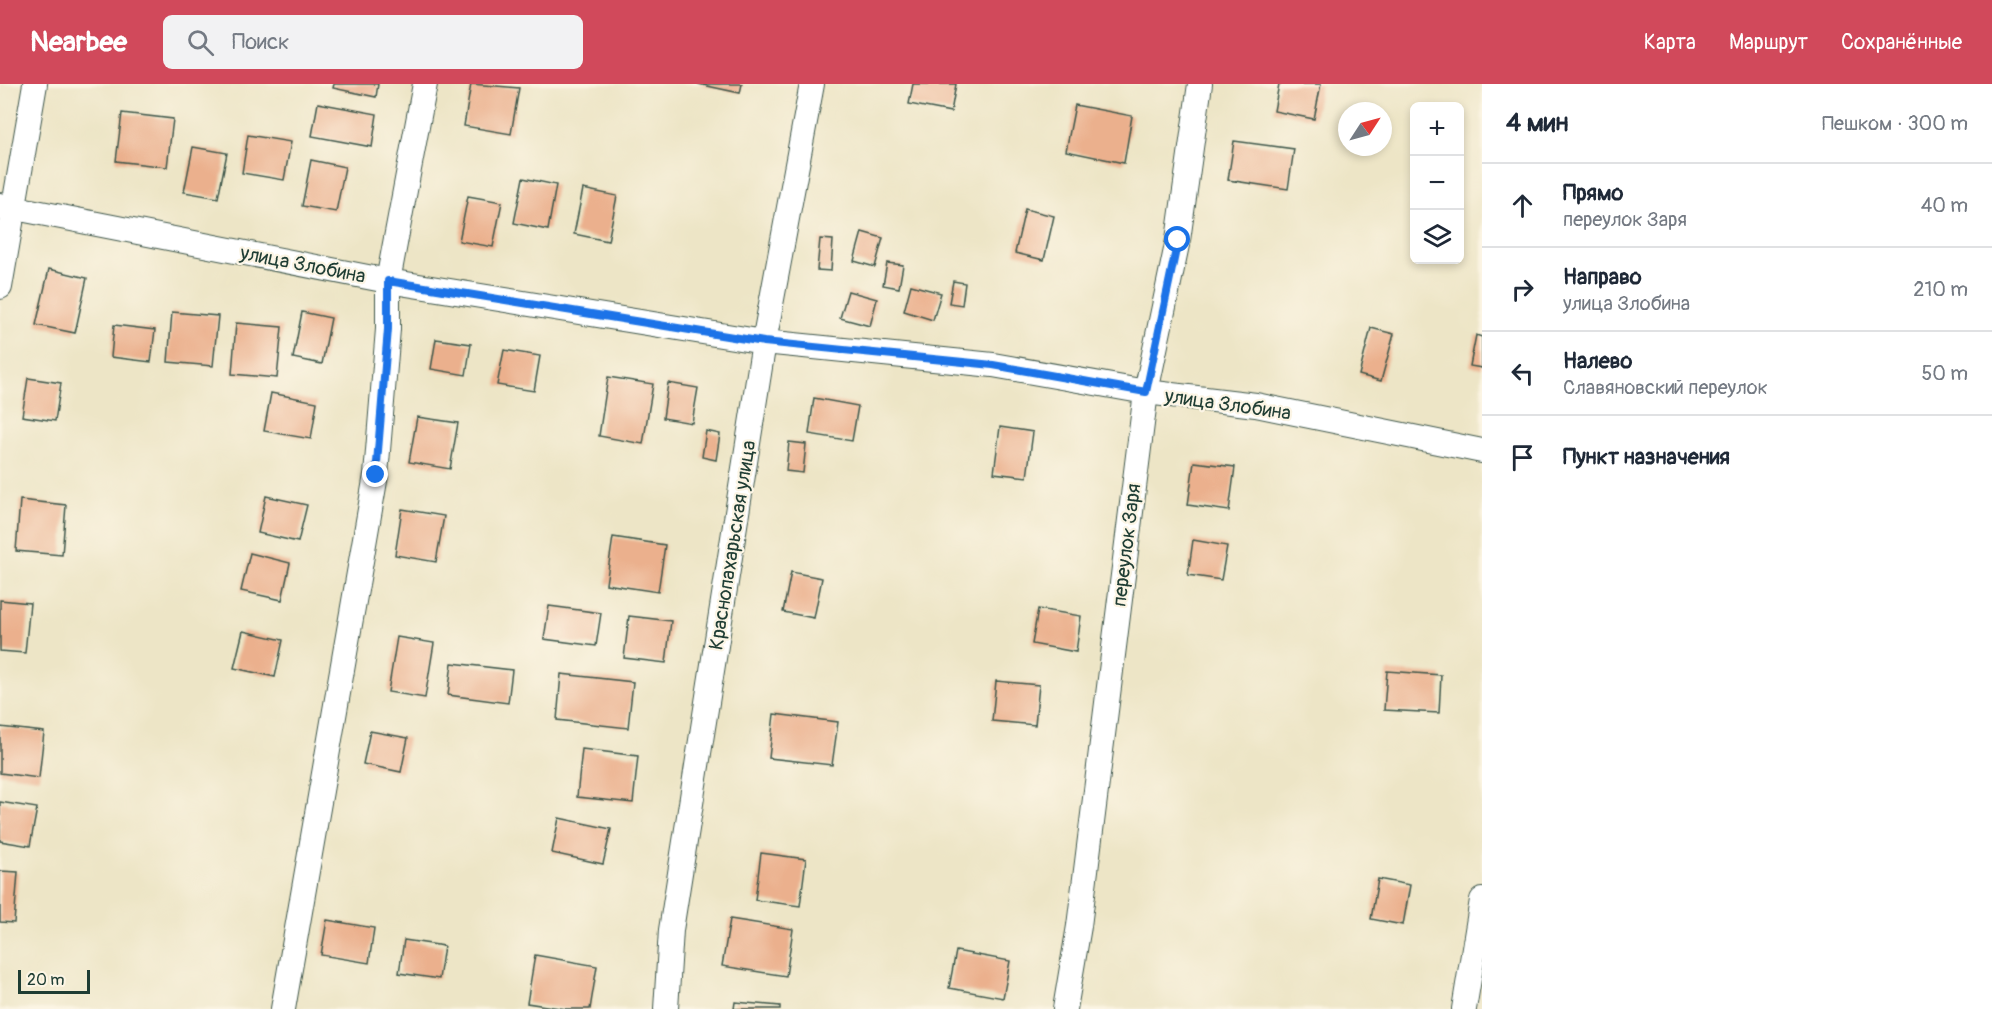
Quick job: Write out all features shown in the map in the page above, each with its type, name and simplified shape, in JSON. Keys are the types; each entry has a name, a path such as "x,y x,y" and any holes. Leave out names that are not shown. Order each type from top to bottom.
{"street":[{"path":"0,287 7,205 35,84"},
{"path":"283,1009 376,475 388,329 388,281 425,84"},
{"name":"Краснопахарьская улица","path":"666,1009 671,930 764,342 812,84"},
{"name":"переулок Заря","path":"1065,1009 1079,926 1146,392 1178,240 1200,84"},
{"name":"улица Злобина","path":"7,205 388,281 764,342 993,365 1146,392 1256,405 1482,451"},
{"path":"1464,1009 1482,900"}],"building":[{"path":"334,84 378,84 376,97 333,88"},
{"path":"471,84 519,88 511,134 464,126"},
{"path":"698,84 742,84 740,93"},
{"path":"913,84 956,84 951,112 909,104"},
{"path":"1279,84 1321,84 1314,119 1274,111"},
{"path":"318,103 377,114 372,147 312,136"},
{"path":"1075,105 1132,116 1124,163 1066,151"},
{"path":"122,113 173,119 167,167 116,161"},
{"path":"248,135 291,142 284,180 242,173"},
{"path":"1234,141 1294,149 1288,189 1228,180"},
{"path":"193,147 227,153 218,198 184,192"},
{"path":"311,160 345,167 336,212 302,206"},
{"path":"523,178 556,185 548,230 514,223"},
{"path":"583,189 617,196 608,241 574,234"},
{"path":"468,196 502,202 493,247 459,241"},
{"path":"1025,209 1054,216 1044,260 1015,253"},
{"path":"862,232 883,238 875,267 854,261"},
{"path":"820,239 833,240 831,271 817,270"},
{"path":"887,263 903,265 899,288 883,285"},
{"path":"49,269 87,278 75,333 36,325"},
{"path":"953,281 965,283 962,305 949,303"},
{"path":"911,285 941,293 933,320 904,311"},
{"path":"848,291 877,299 870,326 840,318"},
{"path":"172,312 218,316 213,366 168,362"},
{"path":"302,312 331,318 322,364 293,358"},
{"path":"236,323 282,327 277,378 232,374"},
{"path":"114,325 155,330 151,362 111,357"},
{"path":"1371,328 1394,334 1381,381 1359,375"},
{"path":"1476,335 1482,337 1482,368 1470,366"},
{"path":"436,339 471,344 466,375 431,369"},
{"path":"504,350 540,356 534,391 497,385"},
{"path":"608,377 653,384 643,444 599,436"},
{"path":"28,378 61,383 55,421 22,416"},
{"path":"668,383 698,388 692,423 663,418"},
{"path":"271,393 317,402 311,439 264,431"},
{"path":"814,398 858,406 852,441 809,434"},
{"path":"417,417 458,423 450,469 409,462"},
{"path":"1000,427 1033,432 1027,477 994,473"},
{"path":"706,431 720,434 716,460 702,457"},
{"path":"789,442 806,444 803,473 786,471"},
{"path":"1194,462 1235,467 1229,511 1188,505"},
{"path":"266,496 307,505 298,542 258,533"},
{"path":"20,500 66,505 62,555 16,551"},
{"path":"402,509 444,516 436,562 395,555"},
{"path":"613,537 665,545 658,592 606,584"},
{"path":"1193,540 1227,546 1221,580 1188,575"},
{"path":"250,553 290,563 282,600 241,591"},
{"path":"791,572 822,578 814,618 783,612"},
{"path":"0,600 30,603 25,653 0,651"},
{"path":"549,606 601,613 596,646 544,639"},
{"path":"1038,609 1081,616 1076,652 1032,644"},
{"path":"629,616 671,621 666,663 624,658"},
{"path":"243,631 283,640 275,677 234,668"},
{"path":"397,637 434,643 425,698 388,692"},
{"path":"452,663 512,670 508,703 448,695"},
{"path":"1387,671 1441,675 1439,713 1384,710"},
{"path":"561,674 633,682 628,728 557,720"},
{"path":"996,681 1039,685 1035,725 992,721"},
{"path":"774,714 838,722 832,765 769,758"},
{"path":"0,727 44,732 39,778 0,773"},
{"path":"370,731 408,738 401,772 363,764"},
{"path":"582,749 638,756 633,803 577,797"},
{"path":"0,802 37,808 30,846 0,841"},
{"path":"559,818 611,829 603,864 552,853"},
{"path":"761,853 806,859 800,906 755,900"},
{"path":"0,871 18,872 14,923 0,922"},
{"path":"1378,879 1410,885 1403,925 1371,919"},
{"path":"730,919 793,929 786,976 722,966"},
{"path":"327,920 374,928 369,963 321,955"},
{"path":"404,940 444,946 439,979 399,973"},
{"path":"956,951 1010,961 1003,998 949,988"},
{"path":"535,955 597,966 590,1009 566,1009 527,1003"},
{"path":"735,1002 780,1006 780,1009 734,1009"}],"route":[{"path":"376,475 388,329 388,281 764,342 993,365 1073,381 1146,392 1178,240"}]}
